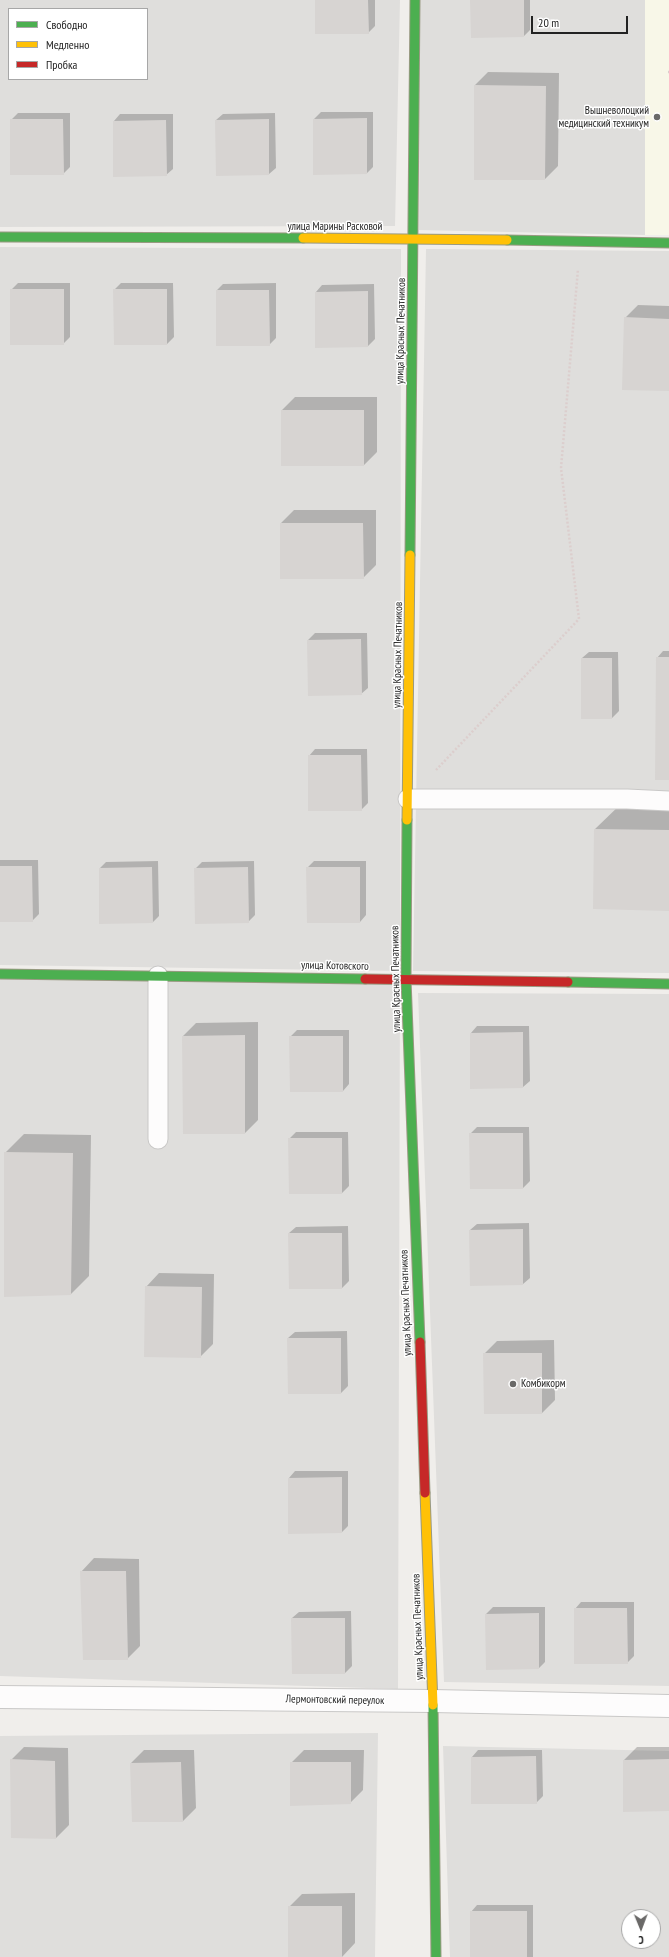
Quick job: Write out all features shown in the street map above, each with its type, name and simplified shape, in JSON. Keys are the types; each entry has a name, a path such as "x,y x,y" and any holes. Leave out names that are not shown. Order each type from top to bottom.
{"street":[{"name":"улица Красных Печатников","path":"415,0 406,979 433,1701 436,1957"},
{"name":"улица Марины Расковой","path":"0,237 414,239 669,243"},
{"name":"улица Котовского","path":"0,974 669,984"},
{"name":"Лермонтовский переулок","path":"0,1697 433,1701 669,1706"}],"lane":[{"path":"408,799 669,801"},
{"path":"158,976 158,1139"}],"path":[{"path":"408,799 580,619 561,468 580,242"}],"shaded area":[{"path":"0,0 400,0 395,226 0,227"},
{"path":"420,0 645,0 645,235 419,230"},
{"name":"Вышневолоцкий медицинский техникум","path":"645,0 669,0 669,235 645,235"},
{"path":"0,247 401,249 400,971 0,965"},
{"path":"426,249 669,251 669,973 413,971"},
{"path":"0,974 400,982 398,1689 0,1676"},
{"path":"418,993 669,994 669,1686 444,1682"},
{"path":"378,1733 375,1957 0,1957 0,1736"},
{"path":"443,1746 669,1751 669,1957 450,1957"}],"building":[{"path":"315,0 368,0 369,34 315,34"},
{"path":"470,0 524,0 524,37 471,38"},
{"path":"474,85 546,86 545,180 474,180"},
{"path":"367,118 367,174 313,175 313,119"},
{"path":"10,119 63,119 64,175 10,175"},
{"path":"269,119 269,175 216,176 215,120"},
{"path":"166,120 167,176 113,177 113,121"},
{"path":"10,289 64,289 64,345 10,345"},
{"path":"113,289 167,289 167,345 114,345"},
{"path":"216,290 269,290 270,346 216,346"},
{"path":"368,291 368,347 315,348 315,292"},
{"path":"624,317 669,319 669,391 622,390"},
{"path":"281,410 364,410 364,466 281,466"},
{"path":"280,523 363,523 364,579 280,579"},
{"path":"361,639 362,695 308,696 307,640"},
{"path":"656,657 669,657 669,780 655,780"},
{"path":"581,658 612,658 612,719 581,719"},
{"path":"308,755 361,755 362,811 308,811"},
{"path":"594,829 669,830 669,911 593,909"},
{"path":"0,866 32,866 33,922 0,922"},
{"path":"152,867 153,923 99,924 99,868"},
{"path":"248,867 249,923 195,924 194,868"},
{"path":"306,867 360,867 360,923 307,923"},
{"path":"523,1032 523,1088 470,1089 470,1033"},
{"path":"245,1035 245,1134 183,1134 182,1036"},
{"path":"289,1036 343,1036 343,1092 290,1092"},
{"path":"469,1133 523,1133 523,1189 470,1189"},
{"path":"288,1138 342,1138 342,1194 289,1194"},
{"path":"4,1152 73,1153 71,1295 4,1297"},
{"path":"523,1229 523,1285 470,1286 469,1230"},
{"path":"288,1233 342,1233 342,1289 289,1289"},
{"path":"145,1286 202,1287 201,1358 144,1357"},
{"path":"287,1338 341,1338 341,1394 288,1394"},
{"name":"Комбикорм","path":"483,1353 542,1353 542,1414 484,1414"},
{"path":"342,1477 342,1533 288,1534 288,1478"},
{"path":"80,1571 126,1571 128,1660 83,1660"},
{"path":"574,1608 627,1608 628,1664 574,1664"},
{"path":"539,1613 539,1669 486,1670 485,1614"},
{"path":"291,1618 345,1618 345,1674 292,1674"},
{"path":"536,1756 537,1804 471,1804 471,1757"},
{"path":"10,1759 55,1761 56,1839 11,1838"},
{"path":"669,1759 669,1811 623,1812 623,1760"},
{"path":"181,1762 183,1822 132,1822 130,1763"},
{"path":"290,1762 351,1762 351,1804 290,1806"},
{"path":"288,1906 342,1906 342,1957 288,1957"},
{"path":"470,1911 527,1911 527,1957 470,1957"}],"traffic: fast":[{"path":"410,555 415,0"},
{"path":"0,237 303,238"},
{"path":"507,240 669,243"},
{"path":"407,820 406,979 420,1342"},
{"path":"0,974 365,979"},
{"path":"568,982 669,984"},
{"path":"433,1705 436,1957"}],"traffic: slow":[{"path":"303,238 507,240"},
{"path":"407,820 410,555"},
{"path":"425,1493 433,1705"}],"traffic: jam":[{"path":"365,979 568,982"},
{"path":"420,1342 425,1493"}],"place":[{"name":"Вышневолоцкий медицинский техникум","path":"657,117"},
{"name":"Комбикорм","path":"513,1384"}]}
